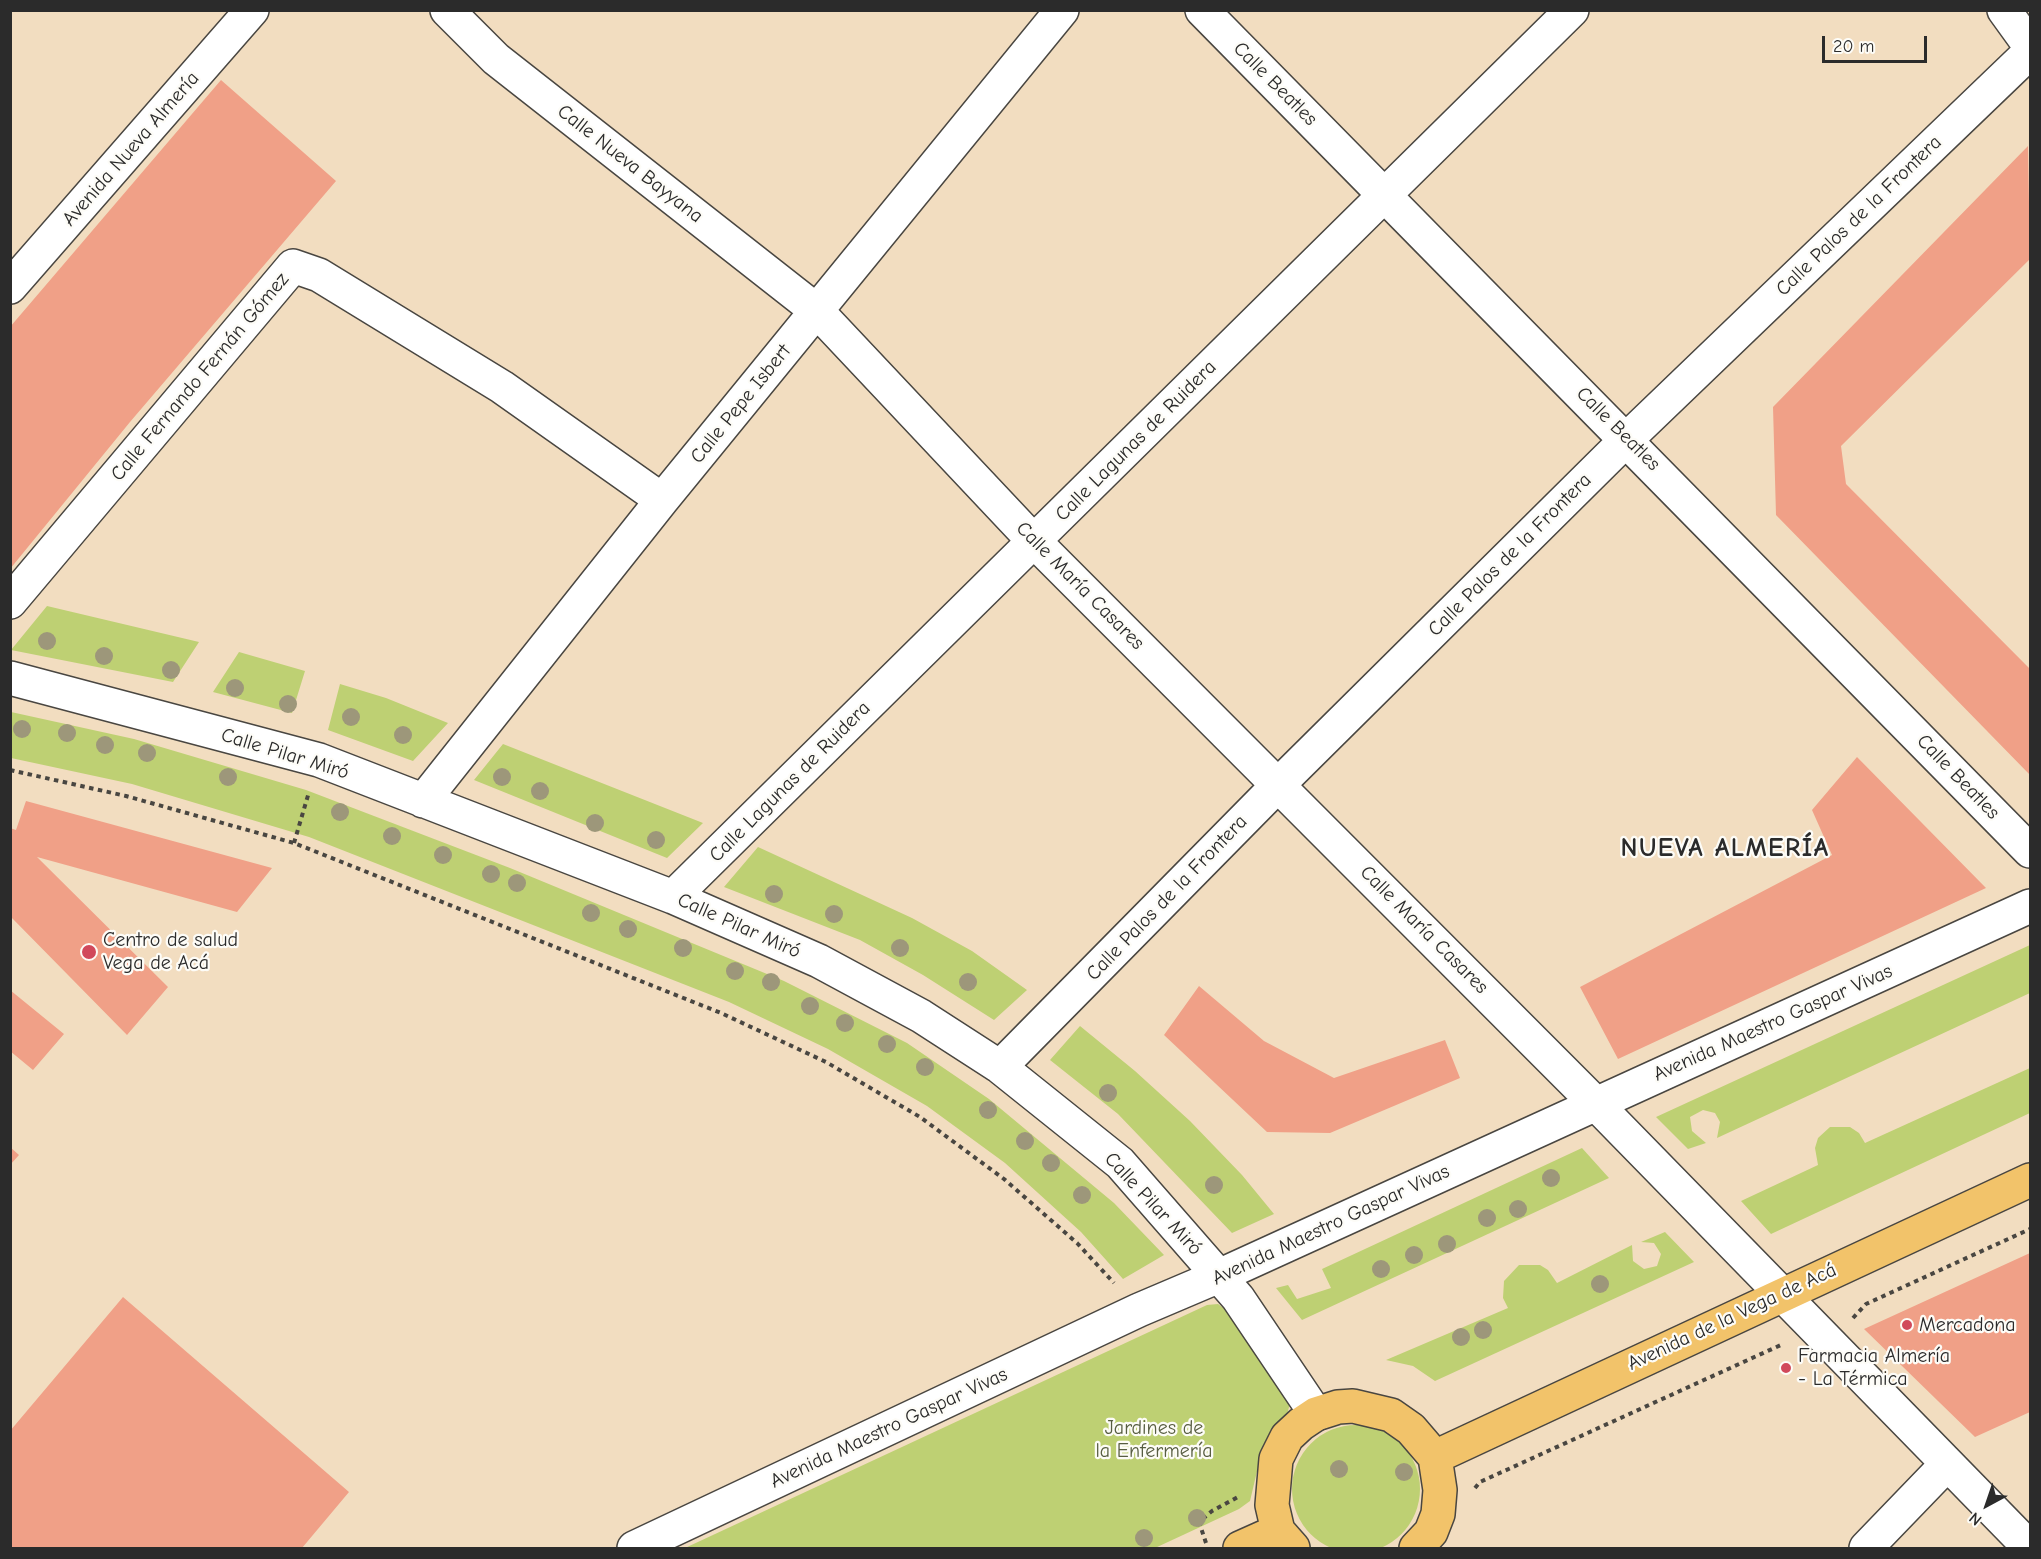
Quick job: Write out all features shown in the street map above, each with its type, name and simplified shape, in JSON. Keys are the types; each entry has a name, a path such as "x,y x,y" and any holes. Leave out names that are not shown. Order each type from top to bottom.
{"main road":[{"name":"Avenida de la Vega de Acá","path":"1435,1457 1781,1293 2031,1180"},
{"path":"1240,1548 1286,1540 1272,1505 1276,1459 1287,1437 1316,1414 1338,1407 1353,1406 1391,1415 1411,1429 1435,1457 1440,1490 1438,1514 1431,1532 1416,1548"}],"street":[{"name":"Avenida Nueva Almería","path":"10,287 252,10"},
{"name":"Calle Nueva Bayyana","path":"447,10 496,59 817,311"},
{"name":"Calle Pepe Isbert","path":"423,801 662,500 1062,10"},
{"name":"Calle Beatles","path":"1202,10 2031,851"},
{"name":"Calle Lagunas de Ruidera","path":"673,897 1572,10"},
{"name":"Calle Palos de la Frontera","path":"1000,1067 1279,783 1627,439 2024,34"},
{"name":"Calle Fernando Fernán Gómez","path":"10,602 293,266 319,275 502,387 662,500"},
{"name":"Calle María Casares","path":"817,311 1035,541 1279,783 2030,1548"},
{"name":"Calle Pilar Miró","path":"10,678 319,760 673,897 819,961 921,1016 1000,1067 1120,1163 1244,1307 1316,1414"},
{"name":"Avenida Maestro Gaspar Vivas","path":"634,1548 1139,1310 1219,1276 2031,906"},
{"path":"1866,1548 1947,1464"}],"path":[{"path":"294,843 319,760"},
{"path":"10,770 126,796 294,843 721,1014 826,1062 920,1117 1004,1179 1077,1243 1139,1310"},
{"path":"1859,1310 1866,1304 2031,1228"},
{"path":"1480,1482 1783,1344"},
{"path":"1199,1528 1208,1548"}],"green space":[{"path":"47,606 199,642 173,682 11,650"},
{"path":"239,652 305,671 292,713 213,692"},
{"path":"340,684 386,698 448,723 413,761 328,730"},
{"path":"11,712 134,739 306,790 510,868 784,981 907,1043 989,1099 1114,1203 1164,1255 1123,1279 1081,1232 1005,1163 927,1106 828,1049 729,1002 309,837 132,784 11,758"},
{"path":"503,744 703,823 667,858 474,780"},
{"path":"758,847 912,918 972,951 1027,990 994,1020 923,975 860,940 724,887"},
{"path":"2030,945 2030,993 1717,1138 1720,1122 1715,1113 1703,1110 1690,1117 1692,1131 1706,1143 1688,1149 1656,1117"},
{"path":"1080,1026 1135,1071 1190,1121 1242,1175 1274,1214 1232,1233 1118,1114 1050,1060"},
{"path":"2030,1068 2030,1113 1771,1234 1741,1201 1818,1165 1815,1148 1818,1138 1830,1127 1850,1127 1859,1133 1865,1143"},
{"path":"1582,1148 1609,1178 1302,1320 1276,1288 1288,1285 1297,1299 1331,1288 1322,1269"},
{"path":"1665,1232 1694,1262 1435,1381 1413,1366 1386,1360 1508,1308 1503,1298 1504,1281 1519,1265 1540,1265 1548,1270 1557,1283 1632,1245 1633,1261 1644,1269 1657,1266 1661,1254 1654,1243 1641,1242"},
{"name":"Jardines de la Enfermería","path":"1218,1304 1226,1310 1290,1403 1287,1415 1274,1427 1263,1446 1250,1501 1239,1509 1155,1548 685,1548 1207,1305"},
{"path":"1356,1425 1380,1430 1401,1444 1415,1465 1420,1489 1415,1513 1401,1534 1380,1548 1356,1553 1332,1548 1311,1534 1297,1513 1292,1489 1297,1465 1311,1444 1332,1430"}],"building":[{"path":"221,80 336,181 130,422 10,569 10,327"},
{"path":"2028,146 2030,259 1841,446 1846,484 2030,669 2030,775 1776,515 1773,407"},
{"path":"1857,757 1986,888 1618,1059 1580,987 1832,855 1812,810"},
{"name":"Centro de salud Vega de Acá","path":"26,801 272,868 237,912 37,857 168,987 127,1035 10,916 10,828 16,830"},
{"path":"1199,986 1264,1041 1334,1078 1445,1040 1460,1078 1330,1133 1267,1132 1164,1035"},
{"path":"10,990 64,1034 33,1070 10,1051"},
{"path":"10,1147 19,1155 10,1165"},
{"path":"2030,1253 2030,1412 1975,1437 1864,1329"},
{"path":"123,1297 349,1492 302,1548 10,1548 10,1431"}],"place":[{"name":"Centro de salud Vega de Acá","path":"89,952"},
{"name":"Mercadona","path":"1907,1325"},
{"name":"Farmacia Almería - La Térmica","path":"1786,1368"}],"district":[{"name":"NUEVA ALMERÍA","path":"1725,849"}]}
